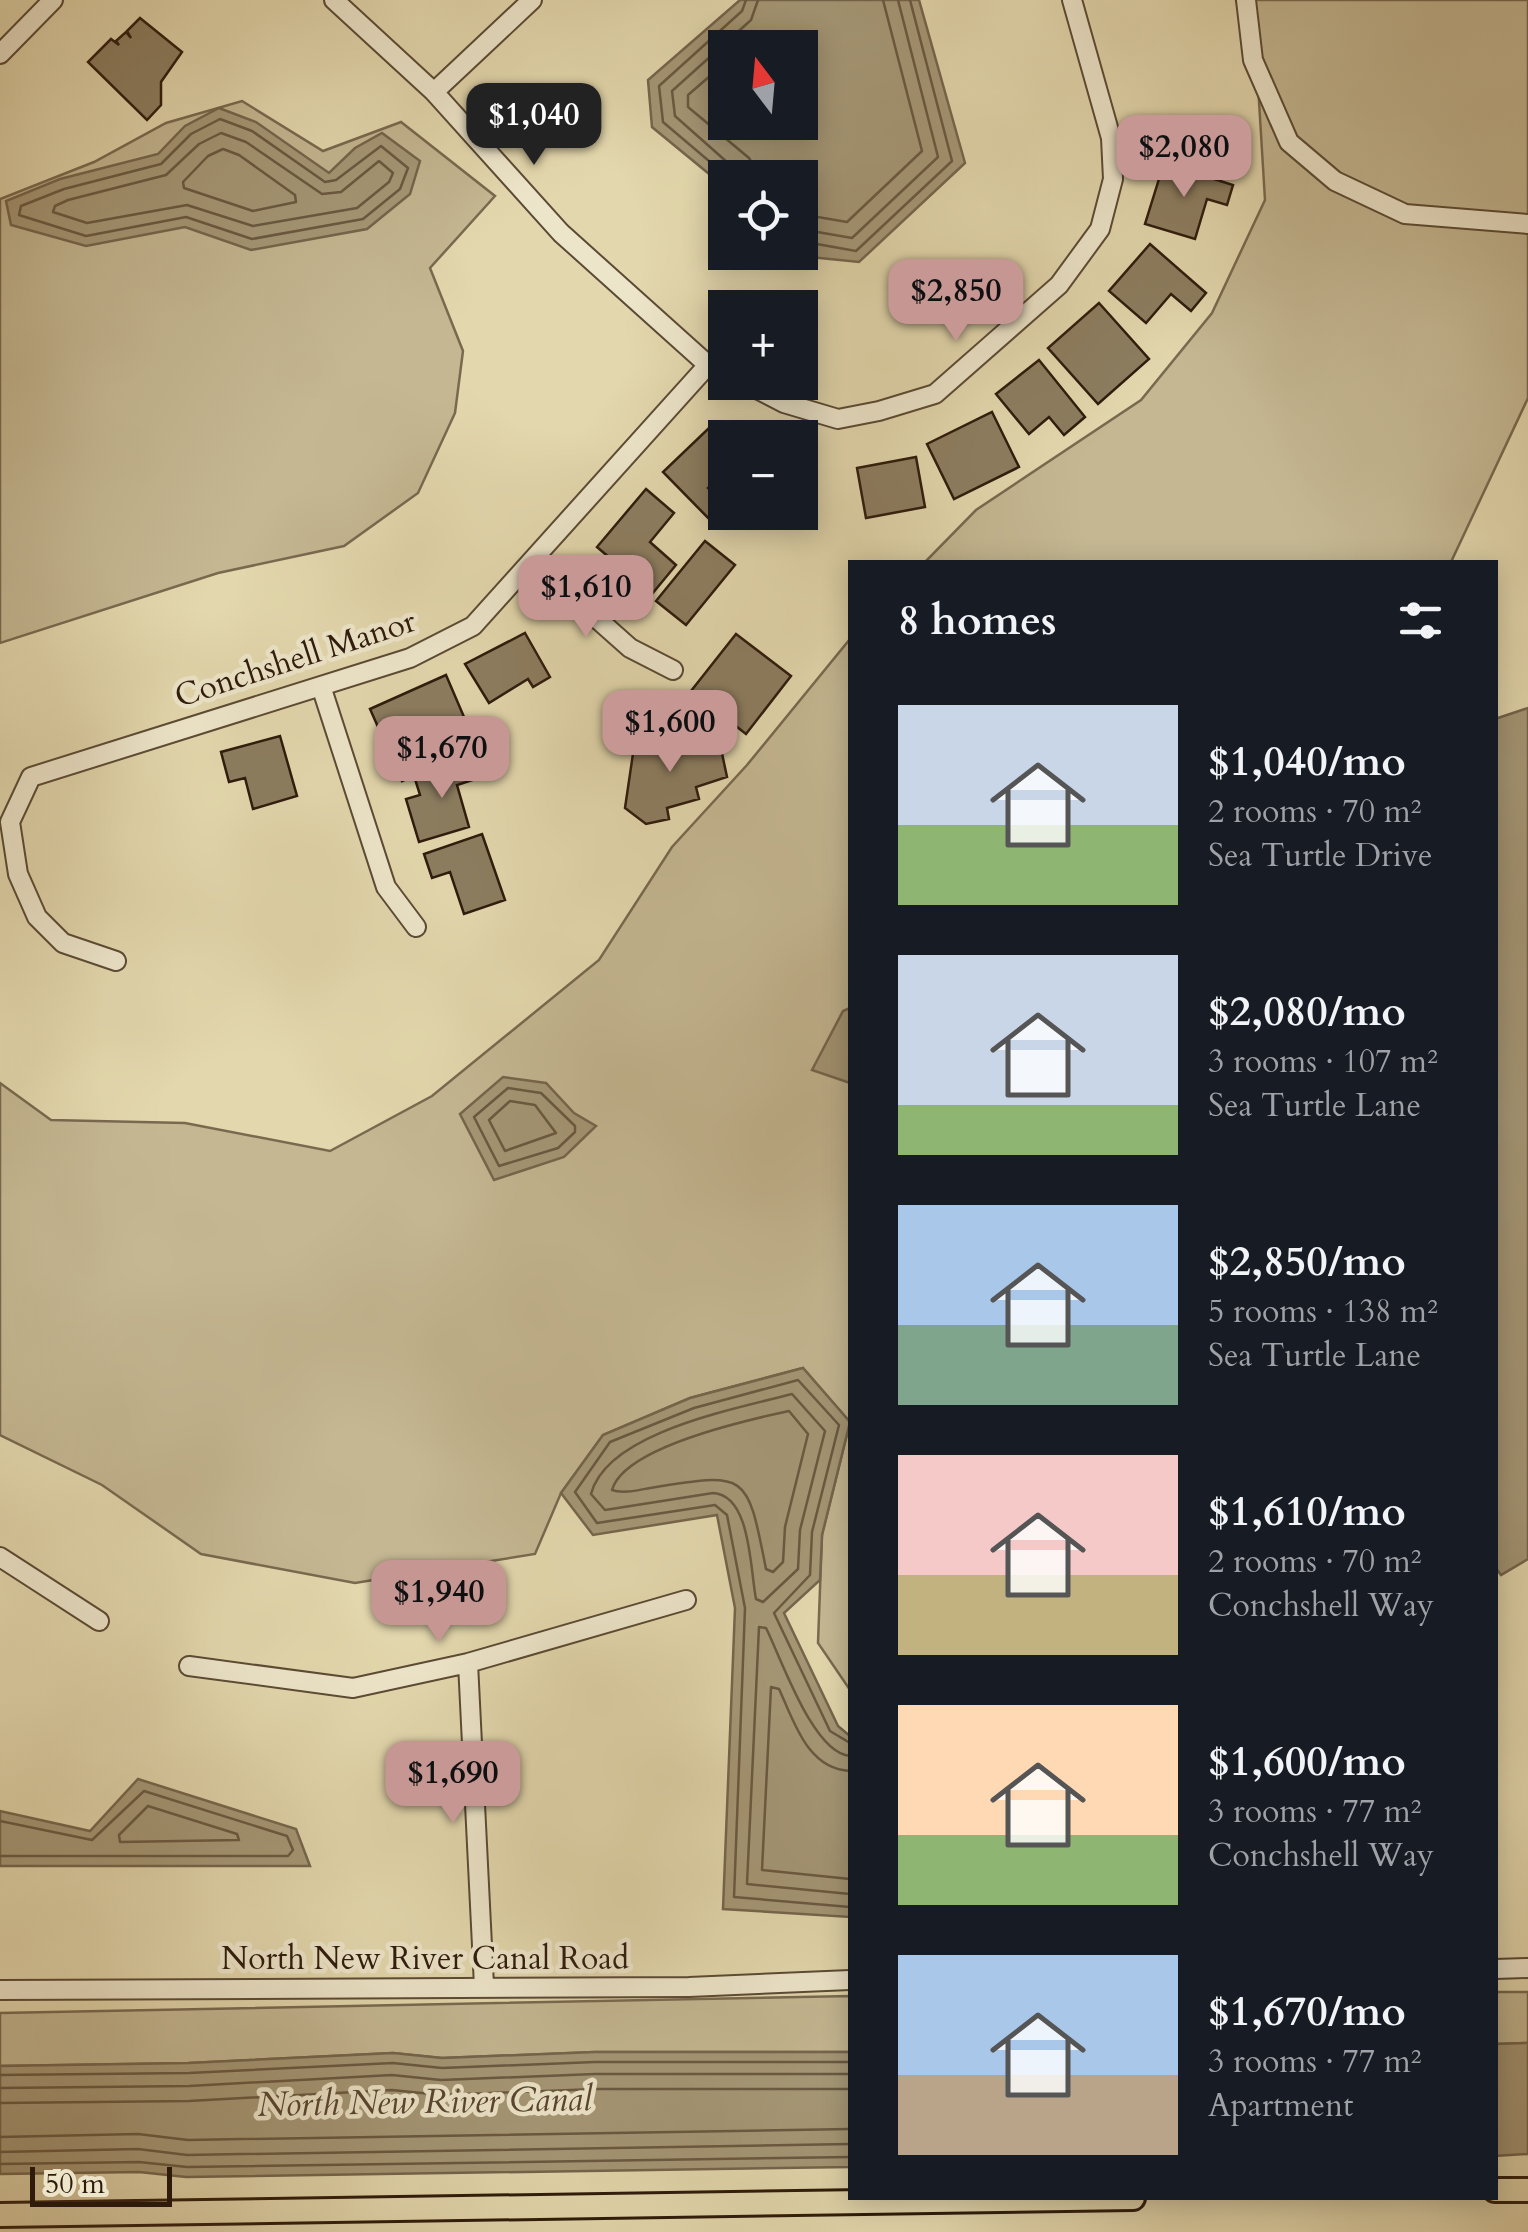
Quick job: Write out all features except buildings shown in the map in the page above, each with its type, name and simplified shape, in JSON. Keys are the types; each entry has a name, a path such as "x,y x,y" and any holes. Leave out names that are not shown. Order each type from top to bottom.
{"main road":[{"path":"1498,2190 1528,2190"},
{"path":"0,2215 1000,2200"}],"street":[{"path":"0,54 53,0"},
{"path":"334,0 434,92 561,233 708,362"},
{"path":"434,92 532,0"},
{"path":"778,400 838,419 935,394 1059,286 1100,229 1113,179 1111,138 1072,0"},
{"path":"1246,0 1253,60 1289,142 1336,181 1405,214 1528,224"},
{"name":"Conchshell Manor","path":"116,961 63,943 37,917 18,874 10,822 32,777 77,759 410,658 473,626 708,377"},
{"path":"532,561 630,648 673,670"},
{"path":"322,686 386,887 416,927"},
{"path":"0,1557 98,1620"},
{"path":"189,1666 353,1688 468,1663 686,1600"},
{"path":"468,1663 484,1986"},
{"path":"1498,1969 1528,1968"},
{"name":"North New River Canal Road","path":"0,1990 689,1988 848,1980"}],"shaded area":[{"path":"1236,0 1528,0 1528,398 1452,560 927,560 976,510 1141,400 1212,313 1265,200 1258,85"},
{"path":"242,101 323,151 401,122 495,196 430,268 463,351 455,413 418,493 344,546 218,573 0,643 0,199 94,162 166,123"},
{"path":"848,641 848,1420 803,1368 690,1398 603,1435 561,1493 535,1554 355,1583 201,1554 102,1485 0,1435 0,1083 51,1120 185,1123 330,1151 432,1096 599,960 672,847 747,765"},
{"path":"848,1430 848,1687 818,1643 822,1535"},
{"path":"1498,1992 1528,1992 1528,2043 1498,2044"},
{"path":"848,1996 848,2052 595,2052 442,2058 393,2053 188,2063 0,2066 0,2013"}],"water":[{"path":"740,0 919,0 965,163 859,262 818,258 818,160 708,160 708,173 652,127 648,80"},
{"path":"219,108 256,122 329,173 355,148 382,133 420,161 410,194 367,229 251,250 185,227 86,246 11,225 6,201 60,179 158,154 185,126"},
{"path":"1528,708 1528,1559 1501,1575 1498,1571 1498,718"},
{"path":"848,1009 848,1082 812,1070 843,1011"},
{"path":"503,1077 546,1083 574,1113 596,1126 564,1157 494,1180 460,1114"},
{"path":"803,1368 848,1420 822,1535 820,1580 784,1613 838,1726 848,1734 848,1917 723,1909 735,1608 717,1515 593,1535 561,1493 603,1435 690,1398"},
{"path":"138,1779 296,1829 310,1866 0,1866 0,1811 90,1831"},
{"path":"1528,2043 1528,2154 1498,2156 1498,2044"},
{"name":"North New River Canal","path":"595,2052 848,2052 848,2167 186,2177 139,2172 0,2174 0,2066 189,2063 393,2053 442,2058"}]}
